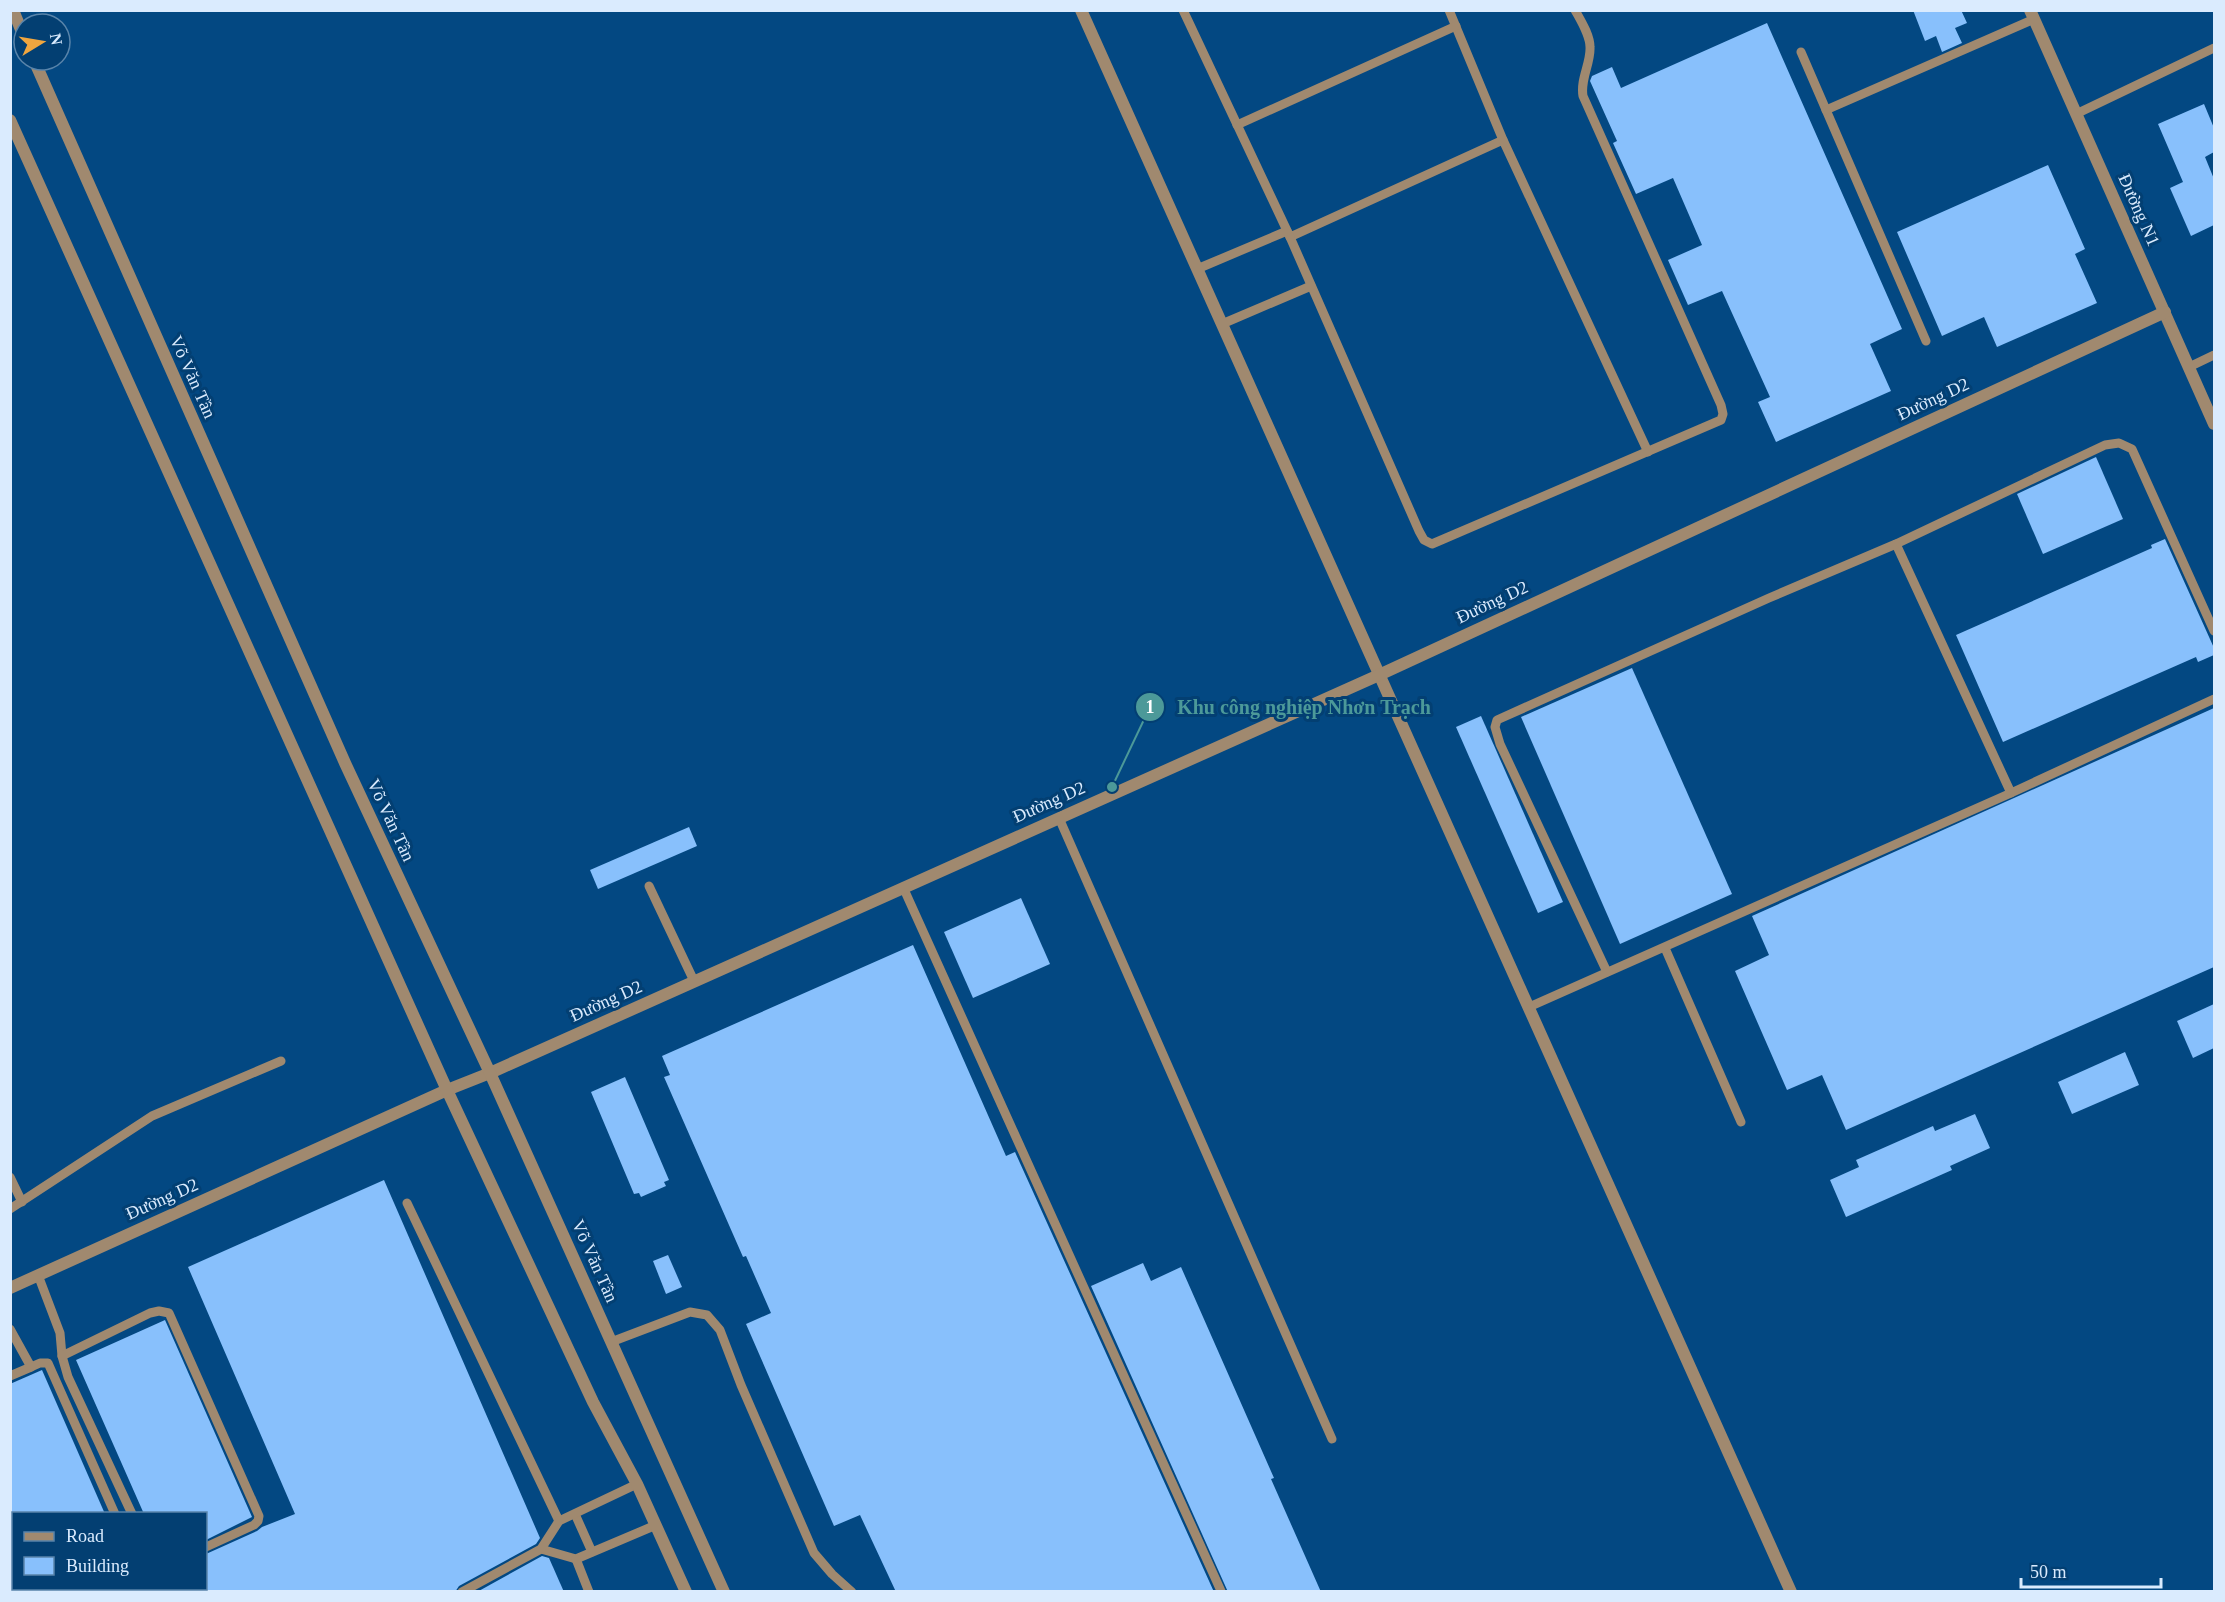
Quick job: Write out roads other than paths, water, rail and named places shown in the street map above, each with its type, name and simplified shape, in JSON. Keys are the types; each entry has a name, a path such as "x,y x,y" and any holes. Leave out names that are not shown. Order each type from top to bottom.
{"street":[{"path":"1081,10 1791,1592"},
{"name":"Đường N1","path":"2032,14 2214,424"},
{"name":"Võ Văn Tần","path":"39,72 345,763 490,1073 724,1592"},
{"path":"10,120 447,1090 593,1402 637,1484 686,1592"},
{"name":"Đường D2","path":"10,1288 447,1090 490,1073 1379,675 2165,312"}],"lane":[{"path":"1184,10 1288,234 1419,531 1424,540 1432,544 1721,420 1723,414 1583,96 1583,82 1590,47 1575,10"},
{"path":"1449,10 1503,140 1648,452"},
{"path":"1826,110 2032,14"},
{"path":"1237,125 1456,26"},
{"path":"2076,114 2214,48"},
{"path":"1801,52 1926,341"},
{"path":"1197,269 1288,234 1503,140"},
{"path":"1222,324 1311,286"},
{"path":"2189,367 2214,355"},
{"path":"1607,972 1500,744 1495,727 1497,720 1769,598 1896,544 2105,445 2119,443 2132,449 2214,631"},
{"path":"1896,544 2011,793"},
{"path":"1529,1007 2011,793 2214,699"},
{"path":"1059,818 1332,1439"},
{"path":"649,886 694,981"},
{"path":"903,887 1221,1592"},
{"path":"1665,948 1741,1122"},
{"path":"10,1209 152,1116 281,1061"},
{"path":"10,1177 22,1202"},
{"path":"407,1203 559,1521"},
{"path":"38,1275 60,1333 62,1356 68,1377 131,1512"},
{"path":"62,1356 150,1313 159,1311 169,1313 259,1516 254,1525 207,1547"},
{"path":"611,1342 690,1312 707,1315 720,1330 741,1385 814,1553 832,1575 852,1592"},
{"path":"10,1329 31,1367"},
{"path":"10,1376 40,1363 48,1363 114,1512"},
{"path":"462,1592 541,1549 559,1521 637,1484"},
{"path":"575,1514 592,1552"},
{"path":"541,1549 576,1559 656,1525"},
{"path":"576,1559 589,1592"}],"place":[{"name":"Khu công nghiệp Nhơn Trạch","path":"1112,787"}]}
